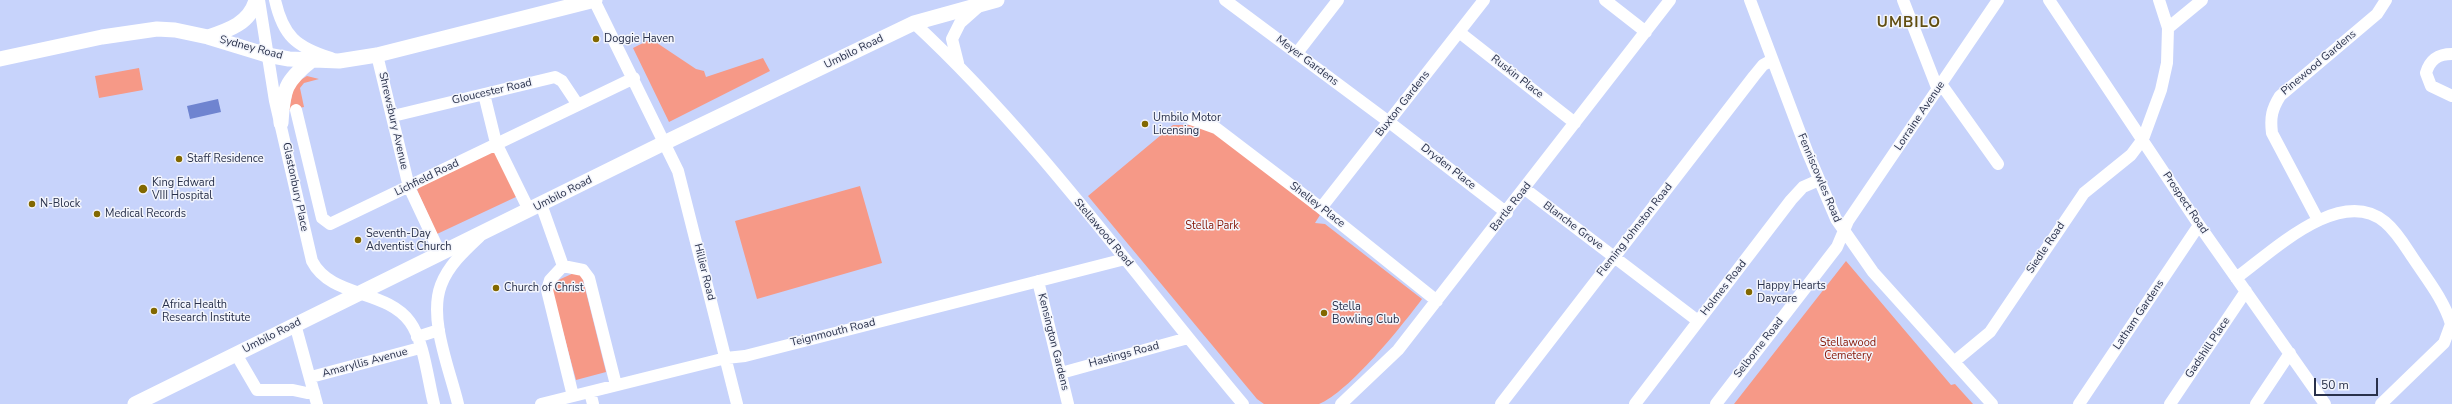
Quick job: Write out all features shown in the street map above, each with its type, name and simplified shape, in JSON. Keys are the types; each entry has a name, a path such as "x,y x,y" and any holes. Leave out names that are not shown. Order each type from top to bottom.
{"main road":[{"path":"208,37 243,21 257,0"},
{"name":"Sydney Road","path":"0,59 140,31 175,30 208,37 267,55 312,60 339,61 377,55 594,0"},
{"name":"Umbilo Road","path":"134,404 664,142 914,23 997,0"},
{"path":"281,123 282,97 286,87 294,75 312,60"}],"street":[{"name":"Glastonbury Place","path":"257,0 281,123 312,261 324,277 359,293 380,299 394,307 411,324 418,342 434,404"},
{"path":"275,0 279,17 291,38 313,52 339,61"},
{"name":"Hillier Road","path":"594,0 634,78 680,179 737,404"},
{"name":"Meyer Gardens","path":"1225,0 1389,122"},
{"path":"1297,53 1338,0"},
{"name":"Buxton Gardens","path":"1321,208 1484,0"},
{"path":"1605,0 1646,32"},
{"name":"Bartle Road","path":"1341,404 1390,360 1525,189 1670,0"},
{"name":"Fenniscowles Road","path":"1750,0 1829,206 1844,232 1874,272 1992,404"},
{"path":"1903,0 1940,87 1998,164"},
{"name":"Lorraine Avenue","path":"1844,232 1848,221 1998,0"},
{"name":"Siedle Road","path":"1955,361 1990,332 2084,193 2131,155 2143,139 2161,90 2167,63 2168,28 2159,0"},
{"path":"2168,28 2202,0"},
{"name":"Pinewood Gardens","path":"2318,220 2272,133 2270,119 2273,108 2280,96 2377,14 2386,0"},
{"name":"Prospect Road","path":"2052,2 2199,225 2325,404"},
{"name":"Stellawood Road","path":"959,65 953,48 954,34 960,23 982,3"},
{"name":"Stellawood Road","path":"914,23 959,65 1125,259 1188,338 1244,404"},
{"name":"Ruskin Place","path":"1459,32 1575,123"},
{"path":"2452,54 2438,56 2432,59 2426,72 2430,86 2452,96"},
{"name":"Shrewsbury Avenue","path":"377,55 409,187 440,252"},
{"name":"Fleming Johnston Road","path":"1501,404 1754,76 1763,65 1772,60"},
{"name":"Gloucester Road","path":"393,116 555,77 562,81 578,105"},
{"name":"Lichfield Road","path":"296,110 322,218 326,224 332,223 409,187 496,143 634,78"},
{"path":"484,94 496,143 535,207 563,266"},
{"name":"Shelley Place","path":"1191,119 1216,128 1321,208 1437,301"},
{"name":"Dryden Place","path":"1389,122 1506,213"},
{"name":"Holmes Road","path":"1635,404 1795,196 1803,187 1819,180"},
{"name":"Blanche Grove","path":"1525,189 1698,321"},
{"path":"2236,278 2318,220 2345,211 2361,211 2385,222 2400,239 2448,315 2451,324 2444,343 2381,404"},
{"name":"Latham Gardens","path":"2079,404 2199,225"},
{"path":"458,404 439,330 436,307 441,286 460,256 484,232"},
{"name":"Selborne Road","path":"1716,404 1830,256 1844,232"},
{"name":"Teignmouth Road","path":"541,404 726,358 745,356 1125,259"},
{"path":"563,266 583,270 589,278 616,386"},
{"path":"563,266 550,280 546,290 573,396"},
{"name":"Kensington Gardens","path":"1038,281 1068,404"},
{"name":"Gadshill Place","path":"2170,404 2246,291"},
{"path":"295,324 311,377 317,404"},
{"name":"Amaryllis Avenue","path":"311,377 418,342 439,330"},
{"name":"Hastings Road","path":"1061,373 1188,338"},
{"name":"Amaryllis Avenue","path":"236,354 258,390 293,390 307,393 314,392"},
{"path":"2256,404 2290,354"},
{"path":"590,392 593,404"}],"green space":[{"path":"651,39 696,69 704,71 706,77 763,58 770,71 669,122 633,48"},
{"path":"139,68 143,90 99,98 95,76"},
{"path":"307,76 319,79 304,83 300,88 304,107 289,110 294,84"},
{"name":"Stella Park","path":"1173,125 1200,125 1214,130 1320,215 1315,223 1325,224 1422,299 1389,341 1360,373 1331,397 1319,404 1264,404 1257,399 1088,196"},
{"path":"496,149 518,196 437,234 417,190 421,185"},
{"path":"860,186 882,263 757,299 735,221"},
{"name":"Stellawood Cemetery","path":"1846,261 1951,385 1955,384 1973,404 1734,404"},
{"path":"576,272 582,276 606,372 576,380 551,287 554,282"}],"water":[{"path":"218,99 221,112 190,119 187,106"}],"place":[{"name":"Doggie Haven","path":"596,39"},
{"name":"Umbilo Motor Licensing","path":"1145,124"},
{"name":"Staff Residence","path":"179,159"},
{"name":"King Edward VIII Hospital","path":"143,189"},
{"name":"N-Block","path":"32,204"},
{"name":"Medical Records","path":"97,214"},
{"name":"Seventh-Day Adventist Church","path":"358,240"},
{"name":"Church of Christ","path":"496,288"},
{"name":"Happy Hearts Daycare","path":"1749,292"},
{"name":"Africa Health Research Institute","path":"154,311"},
{"name":"Stella Bowling Club","path":"1324,313"}],"district":[{"name":"UMBILO","path":"1909,23"}]}
